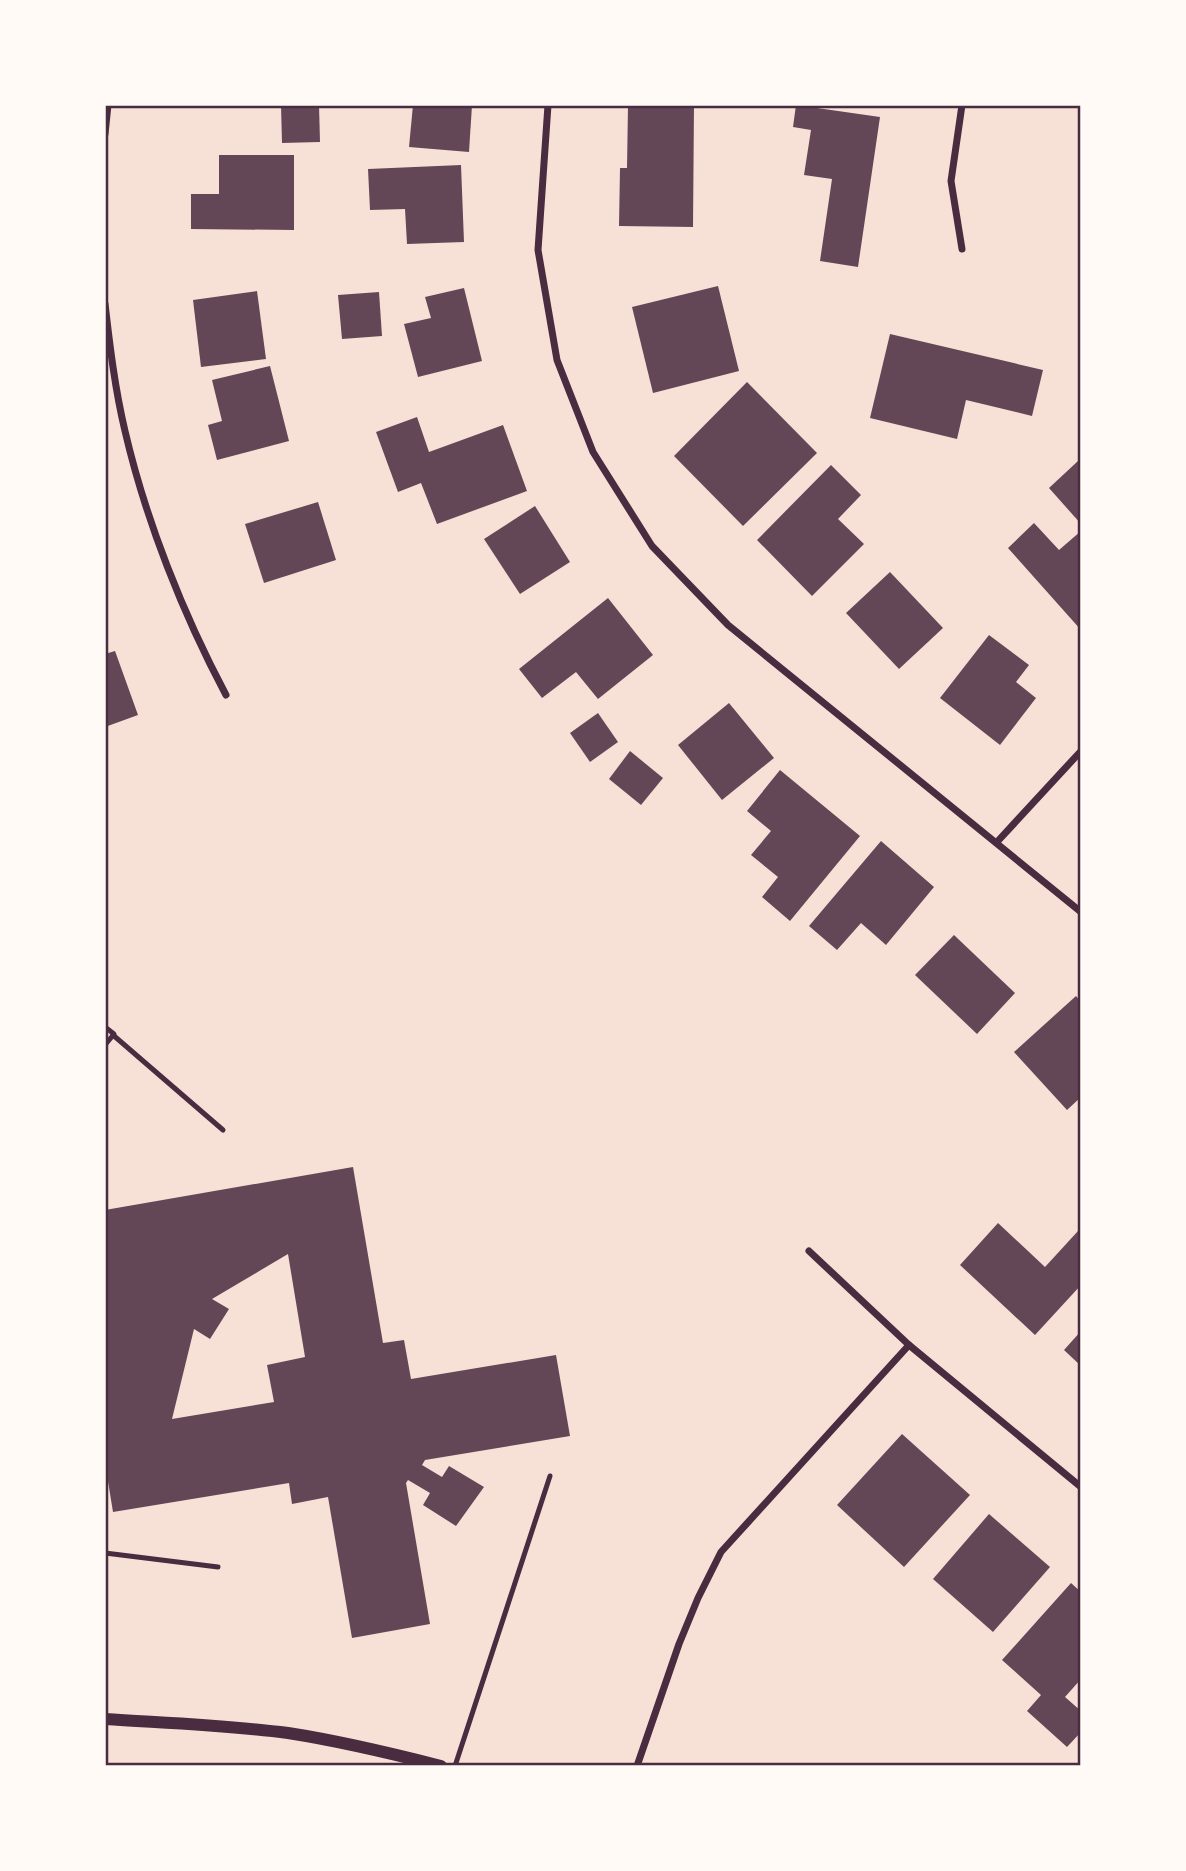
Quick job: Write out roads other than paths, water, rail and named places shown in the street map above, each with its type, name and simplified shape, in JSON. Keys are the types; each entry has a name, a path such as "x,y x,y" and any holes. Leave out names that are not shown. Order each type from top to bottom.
{"street":[{"path":"105,134 108,105"},
{"path":"548,105 538,250 557,360 593,452 652,546 727,625 1081,912"},
{"path":"962,105 951,181 962,249"},
{"path":"105,304 114,380 140,484 172,577 200,646 226,695"},
{"path":"997,842 1081,751"},
{"path":"809,1251 909,1345 1081,1487"},
{"path":"638,1766 679,1644 721,1552 909,1345"},
{"path":"105,1719 288,1733 357,1745 441,1766"}],"lane":[{"path":"105,1027 223,1130"},
{"path":"105,1045 113,1035"},
{"path":"455,1766 550,1476"},
{"path":"105,1553 218,1567"}]}
